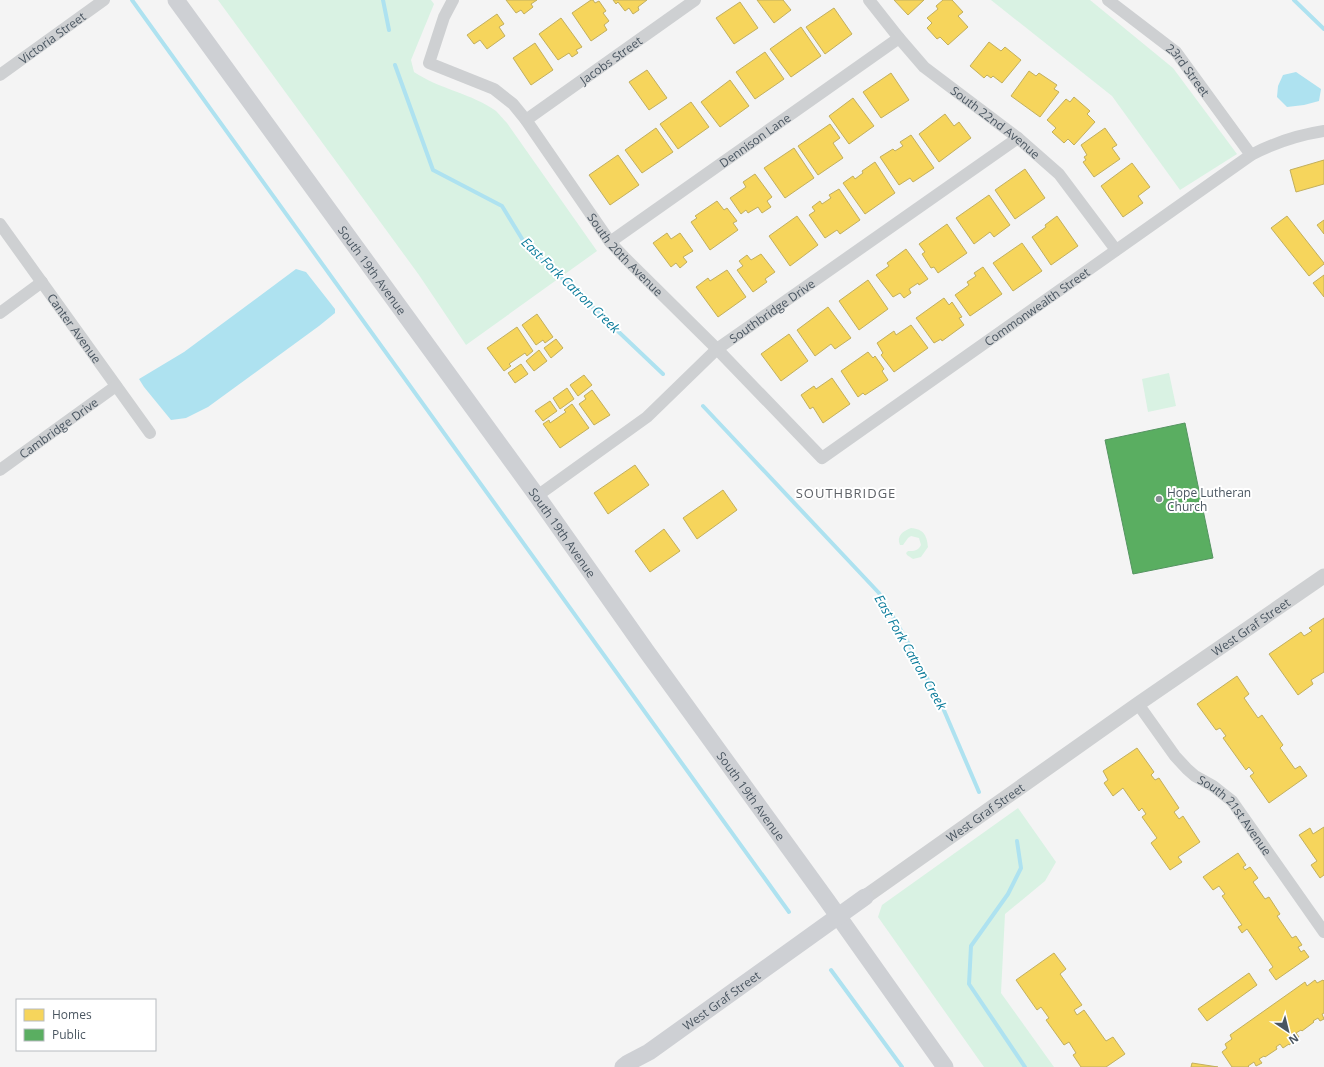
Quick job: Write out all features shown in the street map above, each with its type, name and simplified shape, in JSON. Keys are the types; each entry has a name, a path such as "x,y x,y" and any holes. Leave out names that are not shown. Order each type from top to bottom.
{"main road":[{"name":"South 19th Avenue","path":"176,0 537,496 945,1067"},
{"name":"West Graf Street","path":"623,1067 649,1052 865,897"},
{"name":"West Graf Street","path":"637,1067 649,1052"}],"street":[{"name":"Victoria Street","path":"0,75 104,0"},
{"name":"South 20th Avenue","path":"453,0 444,16 430,63 494,89 513,104 526,120 610,242 717,349 822,458"},
{"name":"Jacobs Street","path":"526,120 695,0"},
{"name":"South 22nd Avenue","path":"869,0 899,38 924,66 1018,138 1059,174 1116,250"},
{"name":"23rd Street","path":"1108,0 1176,52 1251,155"},
{"name":"Dennison Lane","path":"610,242 899,38"},
{"name":"Commonwealth Street","path":"822,458 1251,155 1287,139 1324,131"},
{"name":"Southbridge Drive","path":"537,496 646,417 717,349 1018,138"},
{"name":"Canter Avenue","path":"0,224 150,432"},
{"path":"0,313 42,282"},
{"name":"Cambridge Drive","path":"0,470 116,386"},
{"name":"West Graf Street","path":"865,897 1138,704 1324,576"},
{"name":"South 21st Avenue","path":"1138,704 1186,769 1213,786 1232,801 1324,932"}],"green space":[{"path":"218,0 431,0 434,4 411,60 414,72 434,83 477,100 496,111 507,123 597,251 466,345 419,275"},
{"path":"991,0 1090,0 1173,68 1237,154 1180,190 1112,96"},
{"path":"1169,373 1176,406 1148,412 1142,379"},
{"path":"911,528 919,530 926,536 928,547 921,557 913,559 906,553 919,548 921,545 919,538 911,536 903,545 900,545 899,542 901,534"},
{"path":"1018,808 1056,862 1045,881 1005,914 1001,993 1054,1067 984,1067 878,917 882,905"}],"water":[{"path":"1296,72 1321,89 1319,101 1287,107 1277,97 1278,86 1283,75"},
{"path":"296,269 306,272 335,309 335,313 208,407 186,418 171,420 139,379 184,352"}],"building: Homes":[{"path":"506,0 537,0 531,4 533,7 524,14 521,10 516,13"},
{"path":"591,0 595,3 599,1 606,11 603,13 609,21 604,25 607,30 591,41 572,13"},
{"path":"613,0 647,0 638,7 639,10 633,14 629,8 625,11 618,2 616,4"},
{"path":"757,0 783,0 791,10 774,23"},
{"path":"894,0 924,0 908,15"},
{"path":"943,0 952,0 963,12 958,16 968,27 948,45 940,37 937,39 927,28 932,23 927,18 938,9 936,6"},
{"path":"740,2 758,28 734,44 716,18"},
{"path":"834,8 852,34 825,54 806,27"},
{"path":"497,14 504,24 499,27 505,36 487,49 480,40 474,44 467,35"},
{"path":"561,18 582,47 576,50 578,53 572,57 569,53 558,60 539,34"},
{"path":"801,27 821,56 791,77 770,49"},
{"path":"989,42 1001,51 1005,47 1021,60 1002,83 993,76 991,78 987,75 984,78 970,66"},
{"path":"535,43 553,70 531,85 513,58"},
{"path":"765,52 784,79 755,99 736,72"},
{"path":"647,70 667,98 649,110 629,82"},
{"path":"1029,71 1036,76 1039,73 1057,85 1054,89 1059,92 1040,117 1011,96"},
{"path":"891,73 909,100 881,118 863,92"},
{"path":"730,80 749,106 720,127 701,102"},
{"path":"1074,97 1090,111 1087,114 1095,122 1074,145 1068,139 1064,143 1052,132 1056,128 1047,120 1066,99 1070,102"},
{"path":"853,98 874,126 849,144 829,116"},
{"path":"691,102 709,127 678,149 660,124"},
{"path":"945,114 954,126 959,122 971,138 939,162 919,134"},
{"path":"830,124 840,138 833,143 843,158 818,175 798,146"},
{"path":"656,128 673,152 642,173 625,150"},
{"path":"1105,128 1117,145 1112,148 1120,159 1094,177 1083,162 1086,160 1084,157 1087,155 1081,145"},
{"path":"911,135 934,168 913,182 910,178 899,185 880,157 893,149 895,151 903,146 900,142"},
{"path":"794,148 814,178 785,198 764,168"},
{"path":"618,155 639,185 610,205 589,175"},
{"path":"1324,160 1324,184 1296,192 1290,170"},
{"path":"875,162 895,193 865,214 843,183 853,176 855,179 863,173 862,171"},
{"path":"1132,163 1150,187 1138,196 1143,203 1123,217 1101,186"},
{"path":"1025,169 1045,198 1015,219 995,190"},
{"path":"755,174 772,197 767,201 771,207 762,213 758,207 748,213 746,210 741,214 730,198 746,187 743,182"},
{"path":"839,189 860,220 840,234 837,230 825,238 809,215 815,211 812,207 820,201 822,204 831,198 829,195"},
{"path":"989,195 1010,225 994,237 990,232 974,244 956,218"},
{"path":"717,201 724,210 727,208 737,221 733,223 738,230 710,250 691,222 697,218 695,216"},
{"path":"797,216 818,245 790,266 769,236"},
{"path":"1057,216 1078,246 1051,265 1032,237 1046,227 1045,225"},
{"path":"1287,216 1324,263 1309,276 1271,228"},
{"path":"1324,220 1324,234 1317,225"},
{"path":"947,224 967,253 938,273 934,267 931,268 922,254 925,252 919,244"},
{"path":"667,233 671,239 680,233 693,251 683,257 687,262 680,268 676,263 671,267 653,243"},
{"path":"1022,243 1042,271 1013,291 993,263"},
{"path":"906,249 928,279 909,289 911,293 904,298 900,293 893,297 876,275 889,266 887,263"},
{"path":"761,254 775,272 765,279 767,282 753,292 737,270 743,266 739,261 747,255 751,260"},
{"path":"983,267 1002,294 970,316 955,295 969,285 967,282 976,276 974,273"},
{"path":"727,270 746,297 718,317 696,287 708,278 710,281"},
{"path":"1324,275 1324,297 1313,283"},
{"path":"868,280 888,309 859,330 839,301"},
{"path":"944,298 949,305 952,302 962,317 959,318 964,325 942,341 941,339 934,343 916,318"},
{"path":"828,307 851,338 835,349 831,344 815,356 797,330"},
{"path":"537,314 553,337 545,343 543,340 536,345 522,325"},
{"path":"911,325 928,348 894,372 881,355 883,353 877,343 894,331 896,335"},
{"path":"517,327 533,351 527,356 525,353 509,364 511,366 504,371 487,348"},
{"path":"789,334 808,361 781,381 761,354"},
{"path":"556,339 563,348 551,358 544,348"},
{"path":"539,350 547,361 534,371 526,361"},
{"path":"868,352 873,358 875,356 884,369 882,371 888,380 865,395 863,393 858,397 841,371"},
{"path":"521,364 528,374 515,383 508,373"},
{"path":"584,375 592,385 578,396 570,385"},
{"path":"832,378 850,404 823,423 813,407 810,409 801,395 814,386 816,389"},
{"path":"567,388 574,399 560,409 553,398"},
{"path":"592,390 610,415 594,425 579,404 586,399 584,396"},
{"path":"550,401 557,411 543,421 535,411"},
{"path":"572,404 589,428 560,448 543,424 549,420 550,423 566,412 564,410"},
{"path":"635,465 649,485 608,514 594,493"},
{"path":"723,490 737,510 697,539 683,518"},
{"path":"664,529 680,551 650,572 635,551"},
{"path":"1324,618 1324,672 1311,680 1313,684 1298,695 1269,654 1301,632 1304,636 1312,631 1309,628"},
{"path":"1237,676 1249,694 1244,698 1258,718 1262,715 1283,745 1280,748 1295,769 1300,766 1307,776 1269,803 1250,776 1254,773 1249,767 1246,770 1223,738 1226,736 1220,728 1216,730 1197,704"},
{"path":"1137,748 1154,772 1151,775 1155,780 1159,778 1179,808 1174,812 1179,819 1183,816 1200,842 1178,857 1182,862 1170,870 1151,843 1157,838 1142,817 1146,814 1142,808 1139,811 1123,788 1113,796 1104,783 1108,780 1103,771"},
{"path":"1324,827 1324,875 1320,878 1311,865 1317,861 1299,835 1310,828 1313,834"},
{"path":"1238,853 1246,865 1243,867 1245,870 1250,867 1258,878 1253,882 1265,899 1269,897 1280,914 1277,916 1292,938 1296,936 1302,945 1298,947 1301,952 1304,950 1309,957 1276,980 1269,970 1273,967 1247,929 1242,933 1238,927 1242,925 1222,896 1225,894 1219,886 1213,890 1203,877"},
{"path":"1054,953 1066,969 1060,974 1082,1005 1074,1010 1077,1015 1084,1010 1106,1041 1113,1037 1125,1054 1106,1067 1081,1067 1073,1055 1076,1053 1069,1042 1064,1045 1046,1020 1049,1018 1041,1007 1037,1010 1016,980"},
{"path":"1249,973 1257,985 1207,1021 1198,1009"},
{"path":"1315,980 1317,983 1323,980 1324,981 1324,1013 1322,1014 1324,1019 1320,1021 1318,1018 1302,1031 1301,1030 1296,1033 1299,1037 1289,1045 1283,1048 1280,1044 1276,1047 1277,1049 1259,1059 1262,1063 1256,1066 1254,1062 1248,1066 1249,1067 1232,1067 1222,1052 1227,1048 1225,1044 1232,1039 1230,1035 1305,982 1307,986"},
{"path":"1192,1063 1218,1067 1191,1067"}],"building: Public":[{"path":"1185,423 1213,558 1133,574 1105,440"}],"waterway":[{"path":"132,0 789,912"},
{"name":"East Fork Catron Creek","path":"383,0 389,30"},
{"path":"1294,0 1324,29"},
{"name":"East Fork Catron Creek","path":"395,65 433,170 502,206 524,242 663,374"},
{"name":"East Fork Catron Creek","path":"703,406 879,593 906,639 943,708 979,792"},
{"name":"East Fork Catron Creek","path":"1017,841 1021,868 1008,894 971,946 969,984 1025,1067"},
{"path":"831,970 902,1067"}],"place":[{"name":"Hope Lutheran Church","path":"1159,499"}],"district":[{"name":"SOUTHBRIDGE","path":"846,493"}]}
